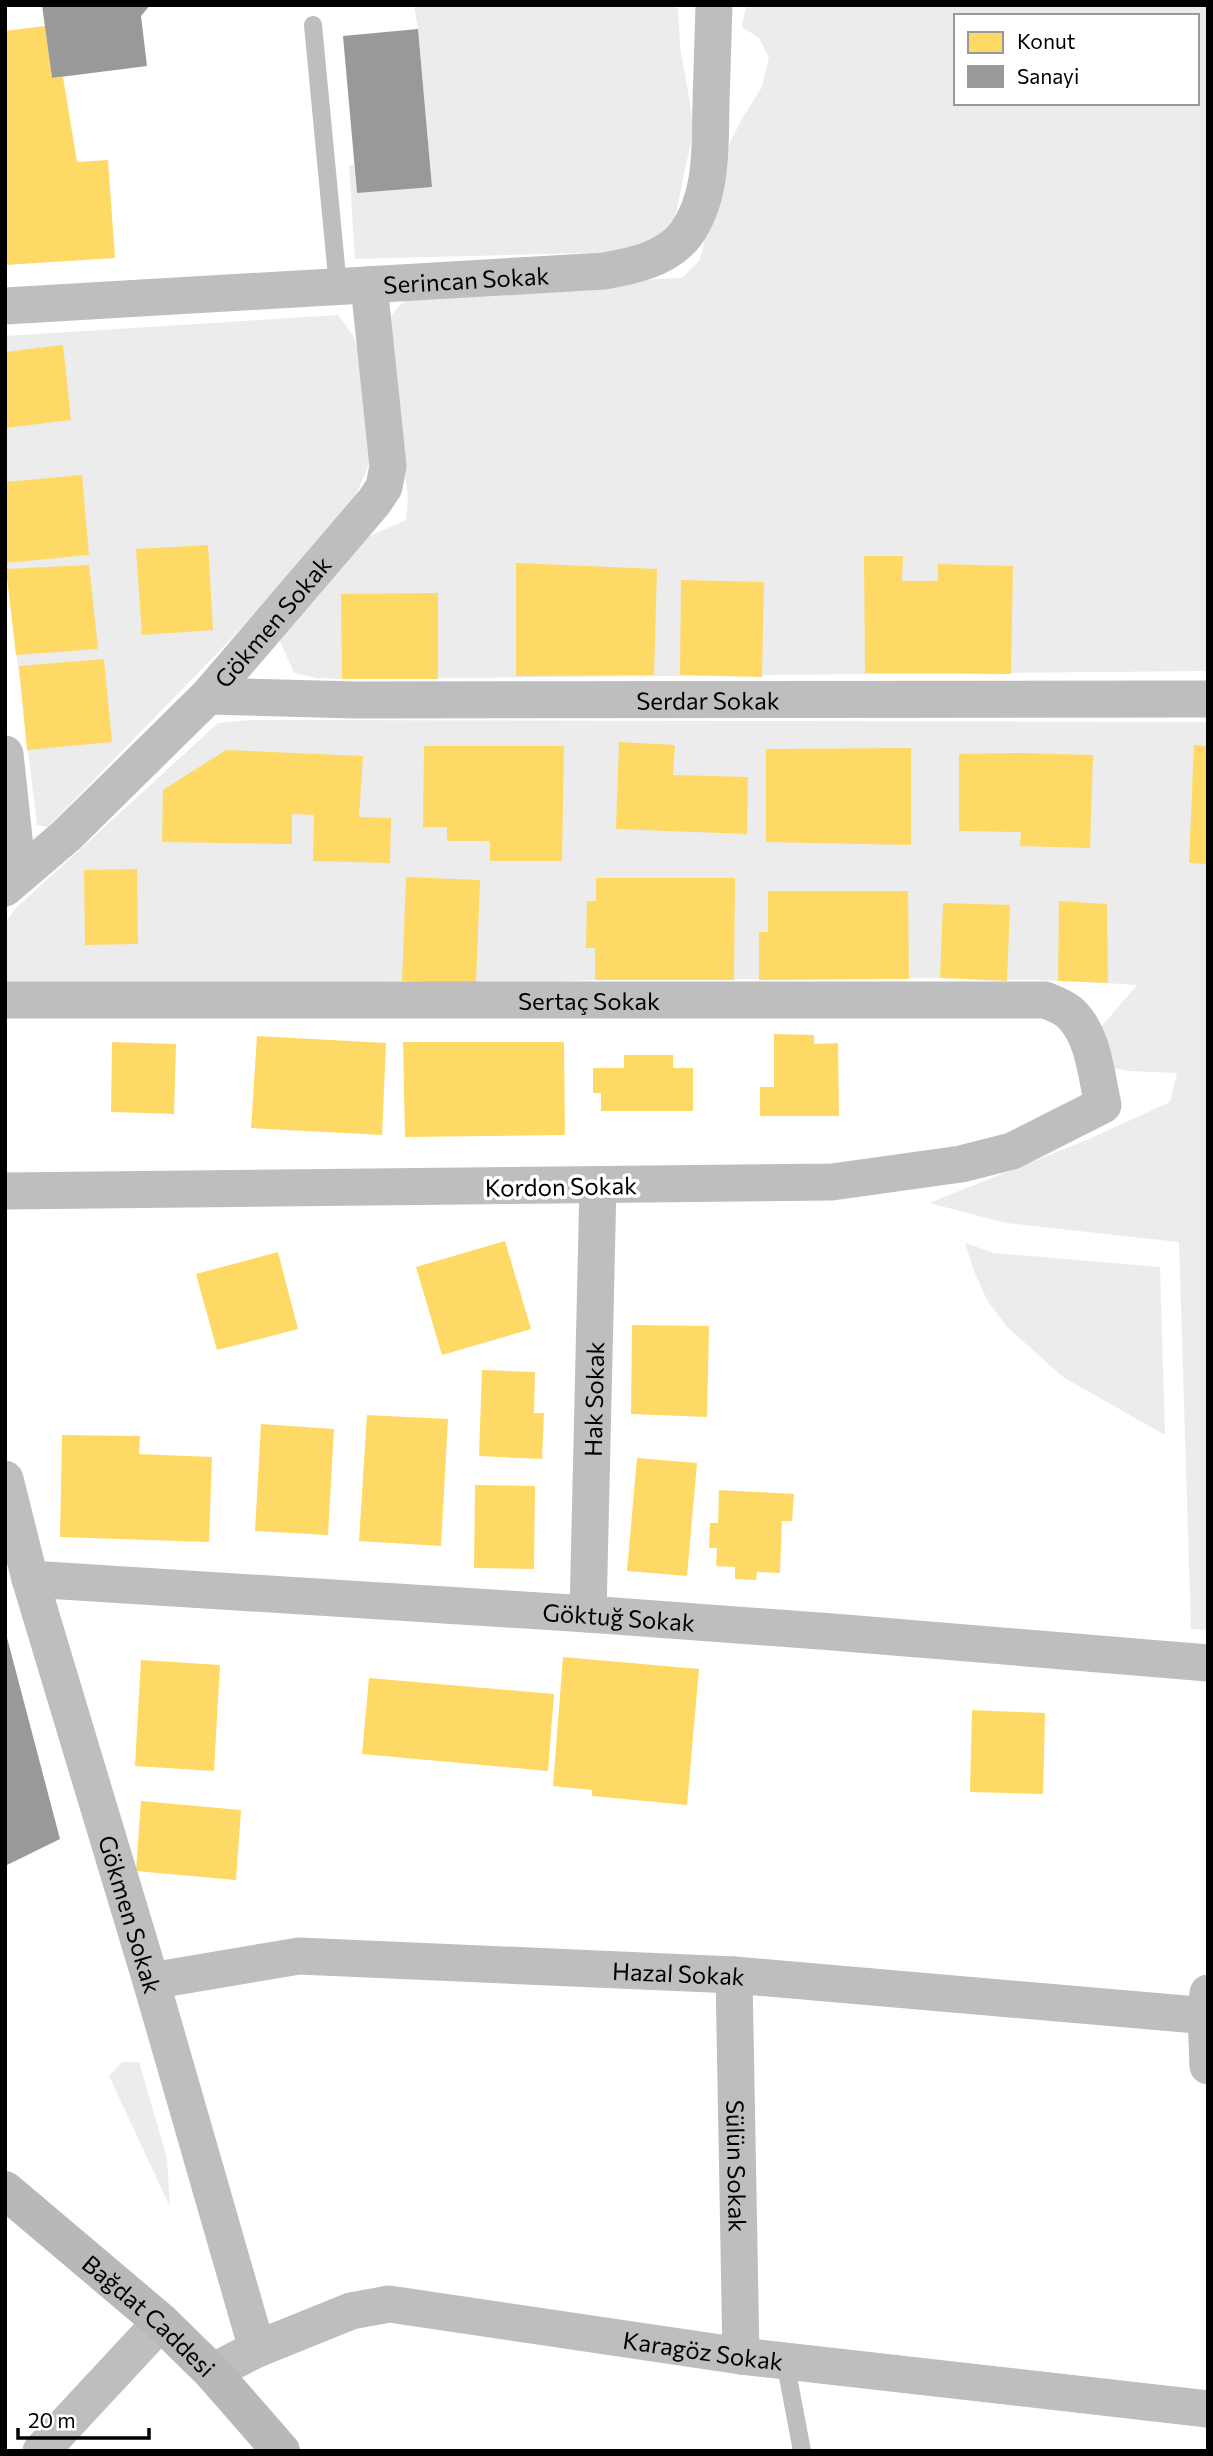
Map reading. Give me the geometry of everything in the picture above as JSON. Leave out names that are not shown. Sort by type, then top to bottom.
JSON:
[{"type":"main road","name":"Bağdat Caddesi","points":[[5,2190],[161,2322],[212,2372],[281,2451]]},
{"type":"street","name":"Serincan Sokak","points":[[5,306],[604,271],[638,265],[663,253],[685,235],[704,197],[709,163],[714,5]]},
{"type":"street","name":"Gökmen Sokak","points":[[11,882],[65,836],[208,696],[374,502],[384,486],[388,466],[354,286]]},
{"type":"street","name":"Serdar Sokak","points":[[208,696],[355,700],[1208,699]]},
{"type":"street","points":[[5,754],[11,882]]},
{"type":"street","name":"Sertaç Sokak","points":[[5,1000],[1045,1000],[1067,1010],[1080,1023],[1089,1042],[1103,1105]]},
{"type":"street","name":"Kordon Sokak","points":[[5,1191],[832,1182],[961,1164],[1012,1151],[1103,1105]]},
{"type":"street","name":"Hak Sokak","points":[[588,1614],[598,1185]]},
{"type":"street","name":"Gökmen Sokak","points":[[5,1479],[30,1579],[151,1981],[257,2348]]},
{"type":"street","name":"Göktuğ Sokak","points":[[30,1579],[588,1614],[1208,1663]]},
{"type":"street","name":"Hazal Sokak","points":[[151,1981],[299,1956],[734,1975],[1207,2008]]},
{"type":"street","name":"Sülün Sokak","points":[[734,1975],[741,2356]]},
{"type":"street","points":[[1207,2008],[1208,2066]]},
{"type":"street","name":"Karagöz Sokak","points":[[212,2372],[257,2348],[351,2311],[389,2304],[741,2356],[1208,2409]]},
{"type":"street","points":[[41,2451],[161,2322]]},
{"type":"lane","points":[[313,24],[354,286]]},
{"type":"lane","points":[[785,2361],[802,2451]]},
{"type":"shaded area","points":[[414,5],[671,5],[678,9],[680,46],[694,127],[675,218],[663,236],[621,252],[355,259],[349,165],[354,165],[357,193],[432,186]]},
{"type":"shaded area","points":[[746,5],[1208,5],[1208,671],[342,679],[317,678],[294,673],[280,641],[284,622],[363,539],[406,520],[408,497],[385,335],[395,312],[403,302],[425,290],[682,278],[700,260],[723,156],[762,87],[769,58],[759,38],[742,27]]},
{"type":"shaded area","points":[[338,315],[353,335],[362,363],[371,460],[352,504],[231,639],[48,827],[37,825],[5,560],[5,336]]},
{"type":"shaded area","points":[[250,720],[1208,722],[1208,1630],[1191,1629],[1179,1242],[1006,1223],[929,1203],[1089,1139],[1170,1102],[1177,1073],[1129,1071],[1109,1067],[1102,1026],[1137,985],[940,978],[595,980],[476,984],[402,981],[5,985],[5,923],[16,908],[218,723]]},
{"type":"shaded area","points":[[965,1243],[994,1253],[1160,1267],[1165,1435],[1063,1377],[1007,1327],[987,1300]]},
{"type":"shaded area","points":[[122,2062],[139,2062],[167,2158],[170,2207],[109,2076]]},
{"type":"building: Konut","points":[[45,26],[52,78],[63,77],[77,162],[108,160],[115,258],[5,265],[5,31]]},
{"type":"building: Konut","points":[[63,345],[71,420],[5,428],[5,352]]},
{"type":"building: Konut","points":[[82,475],[89,555],[5,563],[5,482]]},
{"type":"building: Konut","points":[[208,545],[213,630],[142,635],[136,549]]},
{"type":"building: Konut","points":[[864,556],[903,556],[902,581],[938,581],[938,564],[1013,566],[1011,674],[865,673]]},
{"type":"building: Konut","points":[[516,563],[657,569],[654,675],[516,676]]},
{"type":"building: Konut","points":[[89,565],[98,649],[16,655],[6,569]]},
{"type":"building: Konut","points":[[681,580],[764,582],[762,677],[680,675]]},
{"type":"building: Konut","points":[[438,593],[438,679],[342,679],[341,594]]},
{"type":"building: Konut","points":[[104,659],[112,742],[27,750],[19,666]]},
{"type":"building: Konut","points":[[619,742],[675,745],[673,775],[748,777],[747,834],[616,829]]},
{"type":"building: Konut","points":[[1194,745],[1208,746],[1208,864],[1189,863]]},
{"type":"building: Konut","points":[[424,746],[564,746],[562,861],[490,861],[490,841],[447,841],[447,827],[423,827]]},
{"type":"building: Konut","points":[[911,748],[911,845],[766,842],[766,749]]},
{"type":"building: Konut","points":[[226,750],[363,756],[359,817],[391,818],[390,863],[313,861],[314,815],[292,814],[292,844],[162,842],[163,790]]},
{"type":"building: Konut","points":[[959,754],[1093,755],[1090,848],[1020,846],[1021,832],[959,831]]},
{"type":"building: Konut","points":[[137,869],[138,944],[85,945],[84,870]]},
{"type":"building: Konut","points":[[406,877],[480,880],[476,984],[402,981]]},
{"type":"building: Konut","points":[[596,878],[735,878],[734,980],[595,980],[595,948],[586,948],[587,901],[596,901]]},
{"type":"building: Konut","points":[[768,891],[908,891],[909,979],[759,980],[759,932],[768,932]]},
{"type":"building: Konut","points":[[1059,901],[1107,904],[1108,983],[1058,981]]},
{"type":"building: Konut","points":[[943,903],[1010,905],[1007,981],[940,978]]},
{"type":"building: Konut","points":[[774,1034],[814,1035],[814,1044],[838,1043],[839,1116],[760,1116],[760,1087],[774,1087]]},
{"type":"building: Konut","points":[[257,1036],[386,1043],[382,1135],[251,1128]]},
{"type":"building: Konut","points":[[112,1042],[176,1044],[174,1114],[111,1112]]},
{"type":"building: Konut","points":[[403,1042],[564,1042],[565,1135],[405,1137]]},
{"type":"building: Konut","points":[[624,1055],[673,1055],[673,1068],[693,1068],[693,1111],[601,1111],[601,1093],[593,1093],[593,1068],[624,1068]]},
{"type":"building: Konut","points":[[505,1241],[531,1329],[442,1355],[416,1267]]},
{"type":"building: Konut","points":[[278,1252],[298,1329],[217,1350],[196,1274]]},
{"type":"building: Konut","points":[[632,1325],[709,1326],[707,1417],[631,1414]]},
{"type":"building: Konut","points":[[482,1370],[535,1372],[534,1413],[544,1413],[542,1459],[479,1456]]},
{"type":"building: Konut","points":[[367,1415],[448,1419],[441,1546],[359,1541]]},
{"type":"building: Konut","points":[[261,1424],[334,1429],[328,1535],[255,1531]]},
{"type":"building: Konut","points":[[62,1435],[140,1436],[139,1454],[212,1457],[209,1542],[60,1537]]},
{"type":"building: Konut","points":[[637,1458],[697,1463],[687,1576],[627,1571]]},
{"type":"building: Konut","points":[[475,1485],[535,1486],[534,1569],[474,1568]]},
{"type":"building: Konut","points":[[719,1490],[794,1494],[792,1521],[782,1521],[780,1573],[757,1572],[756,1580],[735,1579],[735,1567],[716,1566],[717,1548],[709,1548],[710,1523],[718,1523]]},
{"type":"building: Konut","points":[[563,1657],[699,1669],[687,1805],[592,1796],[592,1790],[553,1786]]},
{"type":"building: Konut","points":[[141,1660],[220,1665],[214,1771],[135,1766]]},
{"type":"building: Konut","points":[[369,1678],[554,1694],[548,1771],[362,1754]]},
{"type":"building: Konut","points":[[972,1710],[1045,1713],[1043,1794],[970,1792]]},
{"type":"building: Konut","points":[[141,1801],[241,1810],[236,1880],[136,1871]]},
{"type":"building: Sanayi","points":[[42,5],[150,5],[141,16],[147,66],[52,78]]},
{"type":"building: Sanayi","points":[[418,29],[432,187],[357,193],[343,36]]},
{"type":"building: Sanayi","points":[[5,1630],[60,1839],[5,1866]]}]
